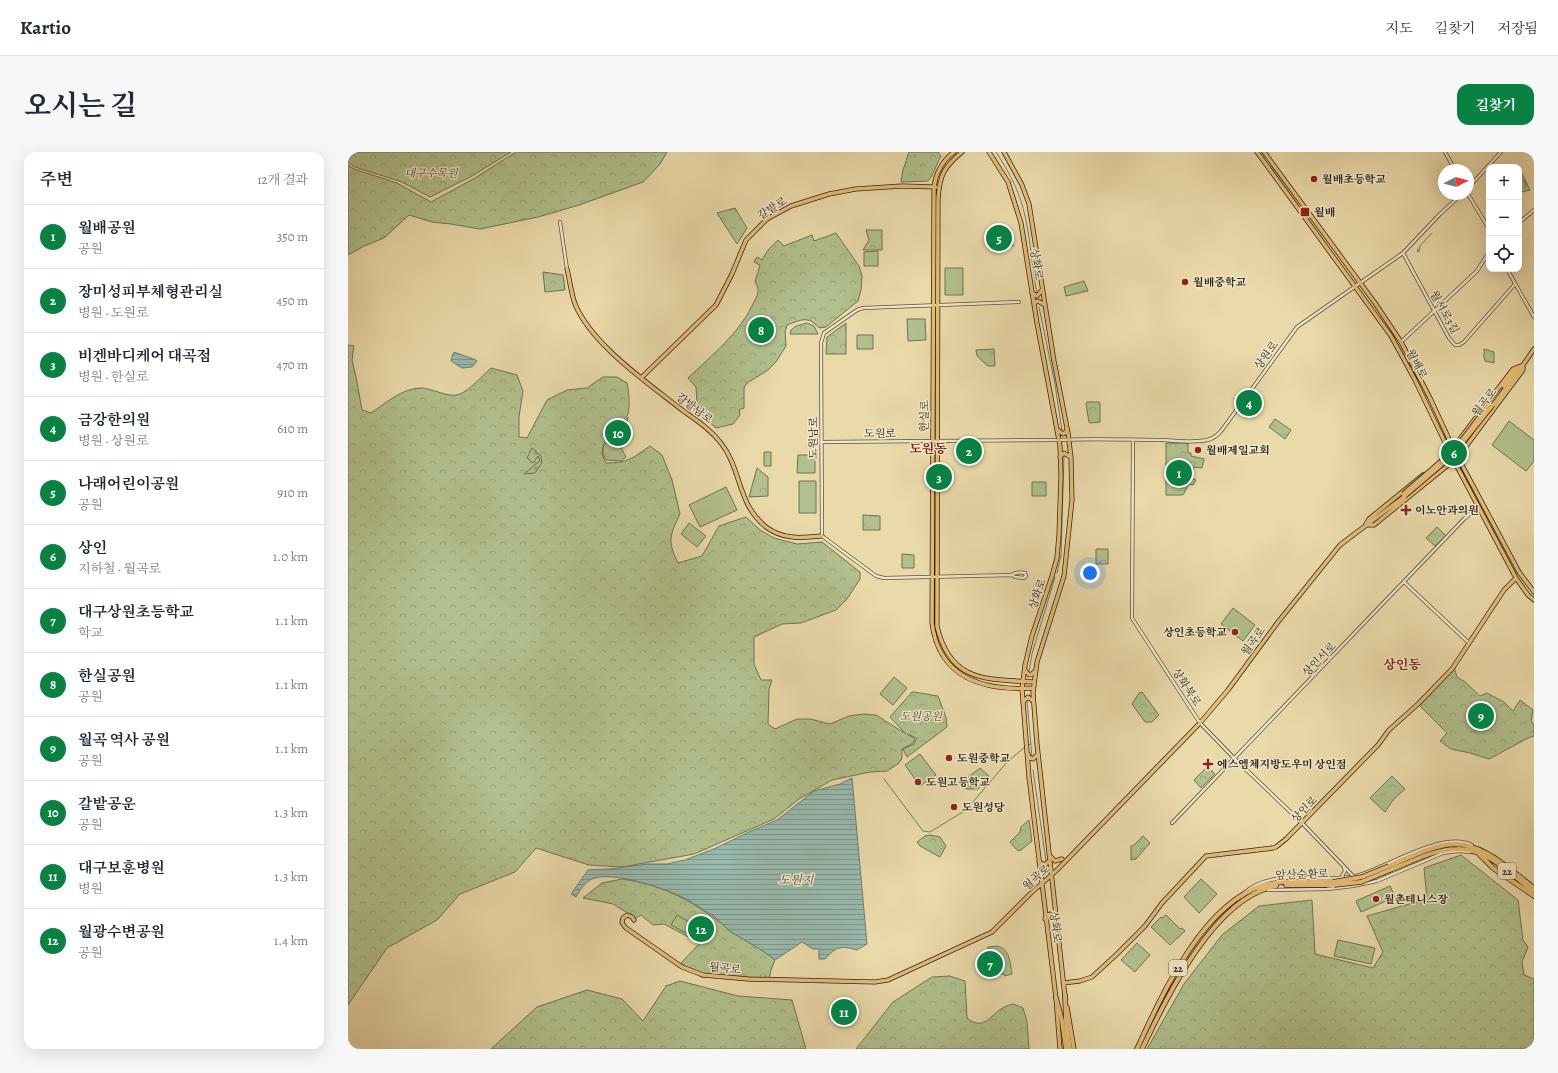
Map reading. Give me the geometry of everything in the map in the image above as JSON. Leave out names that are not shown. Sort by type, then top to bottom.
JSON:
[{"type":"highway","name":"앞산순환로","points":[[1137,1049],[1155,1010],[1198,938],[1217,915],[1252,894],[1274,886],[1335,885],[1361,882],[1389,868],[1440,852],[1457,849],[1478,851],[1491,859],[1534,892]]},
{"type":"highway","points":[[1478,851],[1490,853],[1534,886]]},
{"type":"highway","points":[[1478,851],[1494,868],[1534,896]]},
{"type":"highway","name":"앞산순환로","points":[[1142,1049],[1164,1005],[1188,964],[1207,936],[1238,902]]},
{"type":"highway","points":[[1065,995],[1064,1020],[1066,1049]]},
{"type":"highway","points":[[1056,998],[1064,1020],[1070,1049]]},
{"type":"main road","name":"한실로","points":[[954,152],[946,158],[940,168],[934,187],[932,305],[934,634],[936,643],[945,658],[971,681],[989,686],[1022,689],[1033,688]]},
{"type":"main road","name":"한실로","points":[[934,441],[939,187],[946,167],[962,152]]},
{"type":"main road","name":"상화로","points":[[989,152],[1008,182],[1021,223],[1034,306],[1059,440],[1059,535],[1057,558],[1032,636],[1024,667],[1022,703],[1038,861],[1056,998],[1060,1049]]},
{"type":"main road","name":"상화로","points":[[1004,152],[1022,185],[1029,204],[1071,458],[1072,500],[1064,576],[1035,670],[1033,702],[1063,983],[1074,1049]]},
{"type":"main road","name":"월배로","points":[[1257,152],[1355,285],[1398,347],[1449,452],[1516,578],[1528,595],[1534,600]]},
{"type":"main road","name":"월배로","points":[[1264,152],[1402,342],[1453,448],[1519,572],[1534,592]]},
{"type":"main road","name":"갈밭로","points":[[640,378],[716,305],[732,274],[746,240],[767,219],[791,206],[829,194],[856,189],[902,186],[939,187]]},
{"type":"main road","name":"갈밭남로","points":[[567,269],[571,292],[585,323],[598,339],[640,378],[714,434],[724,448],[738,479],[745,501],[758,520],[777,533],[788,537],[797,538],[822,536]]},
{"type":"main road","points":[[1032,292],[1037,296],[1043,290]]},
{"type":"main road","points":[[1034,306],[1035,302],[1038,301],[1045,305]]},
{"type":"main road","name":"월곡로","points":[[634,920],[627,915],[623,918],[622,923],[626,928],[682,967],[703,975],[774,980],[875,982],[888,980],[992,932],[1030,894],[1051,876],[1200,723],[1228,690],[1278,622],[1340,545],[1404,495],[1455,449],[1515,371],[1523,365],[1534,349]]},
{"type":"main road","points":[[1523,365],[1523,370],[1458,457],[1374,525],[1366,525],[1369,519],[1444,458],[1453,448],[1513,369],[1523,365]]},
{"type":"main road","points":[[1057,429],[1063,434],[1066,432],[1067,427]]},
{"type":"main road","points":[[1060,457],[1063,453],[1066,453],[1071,458]]},
{"type":"main road","name":"한실로","points":[[934,577],[937,626],[941,642],[950,658],[964,669],[978,677],[1000,681],[1034,682]]},
{"type":"main road","name":"상인로","points":[[1063,983],[1080,981],[1092,977],[1145,926],[1162,903],[1206,856],[1276,847],[1302,823],[1378,745],[1389,730],[1452,669],[1468,642],[1504,590],[1516,578]]},
{"type":"main road","points":[[1024,667],[1028,674],[1032,674],[1035,670]]},
{"type":"main road","points":[[1022,703],[1026,697],[1031,699],[1033,702]]},
{"type":"main road","points":[[1027,753],[1029,757],[1033,759],[1038,754]]},
{"type":"main road","points":[[1038,861],[1040,864],[1045,864],[1050,858],[1059,861],[1062,859]]},
{"type":"main road","points":[[1045,919],[1046,916],[1050,914],[1056,918]]},
{"type":"street","points":[[1445,152],[1452,164]]},
{"type":"street","points":[[1474,181],[1501,152]]},
{"type":"street","name":"상원로","points":[[1059,440],[1207,440],[1217,436],[1297,327],[1355,285],[1403,253],[1455,200]]},
{"type":"street","points":[[1472,200],[1486,224]]},
{"type":"street","points":[[1522,220],[1534,210]]},
{"type":"street","points":[[560,222],[567,269]]},
{"type":"street","name":"월서로3길","points":[[1403,253],[1453,343],[1459,345],[1464,342],[1515,284]]},
{"type":"street","points":[[1402,342],[1477,271],[1486,257]]},
{"type":"street","points":[[1509,272],[1534,317]]},
{"type":"street","name":"도원남로","points":[[822,536],[821,442],[822,343],[824,334],[857,310],[863,308],[1019,302]]},
{"type":"street","name":"도원로","points":[[821,442],[1059,440]]},
{"type":"street","name":"상화북로","points":[[1133,440],[1132,618],[1200,723],[1302,823],[1360,884]]},
{"type":"street","name":"상인서로","points":[[1172,823],[1464,519],[1478,507]]},
{"type":"street","points":[[822,536],[876,576],[934,577],[1012,575],[1023,572],[1026,576],[1024,578],[1015,577],[1012,575]]},
{"type":"street","points":[[1404,582],[1468,642]]},
{"type":"street","points":[[1238,902],[1251,887],[1274,879],[1354,877],[1372,871],[1435,844],[1446,842],[1468,843],[1478,851]]},
{"type":"street","points":[[1335,885],[1360,884],[1377,881],[1443,853],[1478,851]]},
{"type":"street","points":[[1335,885],[1340,883],[1339,878],[1344,871],[1344,866]]},
{"type":"green space","name":"대구수목원","points":[[348,152],[511,152],[472,176],[430,197],[402,182],[355,167],[348,162]]},
{"type":"green space","points":[[516,152],[667,152],[660,164],[643,182],[579,205],[538,217],[480,229],[432,222],[409,215],[384,238],[364,246],[348,255],[348,165],[354,169],[397,183],[431,202],[475,178]]},
{"type":"green space","points":[[909,152],[938,152],[941,156],[932,176],[928,181],[901,182]]},
{"type":"green space","points":[[1522,174],[1530,190],[1522,192]]},
{"type":"green space","points":[[735,208],[747,228],[737,244],[717,213]]},
{"type":"green space","points":[[1011,229],[1013,246],[987,246],[987,230]]},
{"type":"green space","points":[[866,230],[882,230],[882,250],[863,250],[869,240]]},
{"type":"green space","points":[[836,233],[859,266],[862,276],[861,290],[858,301],[826,327],[819,328],[808,320],[787,325],[785,332],[786,346],[776,362],[768,370],[747,383],[744,388],[744,408],[739,410],[740,415],[733,424],[716,428],[693,408],[697,402],[696,387],[688,378],[733,335],[747,315],[758,293],[758,288],[755,282],[760,265],[754,262],[757,257],[762,260],[768,250],[778,240],[784,246],[812,235],[814,241]]},
{"type":"green space","points":[[878,251],[878,266],[864,266],[864,252]]},
{"type":"green space","points":[[945,268],[963,268],[963,295],[945,295]]},
{"type":"green space","points":[[543,272],[563,275],[565,290],[545,292]]},
{"type":"green space","points":[[1084,281],[1088,291],[1066,296],[1064,287]]},
{"type":"green space","points":[[907,319],[925,319],[926,340],[908,341]]},
{"type":"green space","points":[[807,323],[814,326],[818,334],[790,334],[791,330],[796,326]]},
{"type":"green space","points":[[846,323],[846,354],[826,354],[827,337]]},
{"type":"green space","points":[[857,335],[873,335],[873,349],[857,349]]},
{"type":"green space","name":"도원공원","points":[[348,345],[354,346],[352,360],[362,410],[371,413],[394,397],[413,389],[425,388],[451,395],[460,394],[472,386],[491,368],[517,375],[523,391],[519,417],[519,437],[527,438],[547,400],[567,390],[587,388],[603,377],[617,377],[627,383],[629,398],[628,414],[613,430],[603,445],[603,457],[606,463],[625,461],[634,457],[650,446],[662,455],[672,480],[680,514],[671,538],[672,549],[678,563],[702,556],[719,526],[746,517],[760,530],[774,538],[797,544],[822,542],[860,572],[860,579],[847,599],[836,610],[801,623],[782,624],[754,637],[754,664],[761,680],[772,680],[769,689],[768,724],[775,729],[797,719],[810,719],[830,724],[849,716],[864,714],[876,715],[906,734],[890,717],[912,692],[914,692],[938,696],[946,717],[947,727],[907,757],[903,749],[914,744],[917,738],[907,734],[915,739],[913,743],[902,749],[902,758],[899,763],[887,771],[870,772],[832,780],[799,799],[774,819],[694,854],[622,867],[589,865],[536,848],[515,872],[460,894],[437,920],[387,948],[348,1005]]},
{"type":"green space","points":[[994,349],[995,366],[988,366],[977,356],[976,350]]},
{"type":"green space","points":[[1484,349],[1494,352],[1494,363],[1485,361]]},
{"type":"green space","points":[[1087,402],[1100,403],[1100,422],[1089,422]]},
{"type":"green space","points":[[628,417],[626,427],[617,440],[626,457],[621,461],[606,460],[603,454],[603,447]]},
{"type":"green space","points":[[1275,419],[1291,430],[1285,439],[1269,427]]},
{"type":"green space","points":[[1509,421],[1534,440],[1534,461],[1526,471],[1492,445]]},
{"type":"green space","points":[[1166,443],[1188,443],[1188,453],[1191,453],[1191,456],[1204,459],[1202,468],[1194,467],[1191,478],[1196,480],[1193,485],[1189,484],[1183,495],[1166,495]]},
{"type":"green space","points":[[532,448],[541,456],[542,463],[535,473],[524,474],[540,461],[538,456],[533,463],[527,458]]},
{"type":"green space","points":[[764,452],[771,452],[771,466],[764,466]]},
{"type":"green space","points":[[798,455],[815,455],[815,473],[797,473]]},
{"type":"green space","points":[[757,468],[768,477],[768,496],[749,497]]},
{"type":"green space","points":[[799,481],[816,481],[816,513],[799,513]]},
{"type":"green space","points":[[1032,482],[1046,482],[1046,496],[1032,496]]},
{"type":"green space","points":[[726,487],[737,510],[700,527],[689,505]]},
{"type":"green space","points":[[863,515],[880,516],[880,530],[863,530]]},
{"type":"green space","points":[[689,523],[706,536],[697,547],[681,534]]},
{"type":"green space","points":[[1437,527],[1446,536],[1435,546],[1426,538]]},
{"type":"green space","points":[[1096,549],[1108,549],[1108,564],[1096,564]]},
{"type":"green space","points":[[902,554],[914,555],[914,568],[902,568]]},
{"type":"green space","points":[[1233,608],[1255,625],[1243,641],[1221,624]]},
{"type":"green space","points":[[1454,667],[1457,677],[1465,682],[1480,696],[1487,693],[1504,702],[1513,711],[1520,700],[1533,710],[1531,721],[1534,724],[1534,736],[1489,759],[1451,749],[1440,741],[1447,733],[1418,704]]},
{"type":"green space","points":[[894,677],[907,688],[893,705],[880,694]]},
{"type":"green space","points":[[1142,692],[1159,715],[1152,722],[1145,722],[1132,704],[1139,693]]},
{"type":"green space","points":[[920,754],[936,775],[920,786],[905,765]]},
{"type":"green space","points":[[1207,767],[1215,774],[1201,788],[1194,780]]},
{"type":"green space","points":[[980,768],[989,776],[978,789],[966,789],[963,781]]},
{"type":"green space","points":[[1392,776],[1405,789],[1393,800],[1385,812],[1370,798]]},
{"type":"green space","points":[[1029,820],[1032,841],[1018,851],[1010,842],[1020,832],[1021,827]]},
{"type":"green space","points":[[930,835],[940,837],[946,846],[940,857],[920,846],[917,842],[925,836]]},
{"type":"green space","points":[[1143,836],[1150,843],[1136,859],[1131,860],[1131,846]]},
{"type":"green space","points":[[1461,855],[1518,900],[1523,940],[1528,947],[1522,962],[1524,975],[1534,979],[1534,1049],[1147,1049],[1184,984],[1222,935],[1259,906],[1312,900],[1315,954],[1373,968],[1383,952],[1367,916],[1427,899],[1424,868]]},
{"type":"green space","points":[[622,879],[649,885],[672,893],[694,905],[717,920],[731,932],[765,952],[775,960],[769,980],[738,977],[701,977],[681,963],[700,943],[664,924],[653,925],[641,915],[636,918],[613,904],[583,898],[602,883]]},
{"type":"green space","points":[[1201,879],[1217,894],[1199,913],[1184,897]]},
{"type":"green space","name":"월촌테니스장","points":[[1390,886],[1395,897],[1361,912],[1356,901]]},
{"type":"green space","points":[[677,915],[693,924],[688,934],[671,925]]},
{"type":"green space","points":[[1166,915],[1180,929],[1182,928],[1185,931],[1170,945],[1151,927],[1161,917],[1162,918]]},
{"type":"green space","points":[[1338,940],[1375,948],[1371,964],[1334,956]]},
{"type":"green space","points":[[1137,943],[1150,955],[1135,972],[1121,960]]},
{"type":"green space","points":[[997,946],[1005,950],[1007,953],[1012,974],[1005,976],[1004,974],[998,974],[992,971],[987,949],[988,947]]},
{"type":"green space","points":[[950,976],[965,981],[967,1018],[973,1022],[982,1023],[1001,1009],[1013,1004],[1023,1008],[1027,1022],[1029,1049],[856,1049],[893,1002],[932,977]]},
{"type":"green space","points":[[680,981],[738,996],[792,1000],[806,1049],[491,1049],[537,1007],[587,990],[622,999],[643,1021],[666,986]]},
{"type":"water","points":[[454,352],[477,361],[472,367],[462,368],[451,361]]},
{"type":"water","name":"도원지","points":[[852,778],[867,944],[857,950],[842,947],[832,952],[825,959],[819,959],[819,949],[813,949],[802,942],[775,960],[730,931],[715,917],[686,899],[666,890],[625,879],[601,877],[592,879],[587,883],[576,897],[571,894],[588,870],[610,869],[647,864],[667,864],[685,860],[716,848],[777,820],[814,791],[840,784]]},
{"type":"waterway","points":[[996,152],[1012,179],[1021,201],[1028,229],[1037,293]]},
{"type":"waterway","points":[[1522,180],[1524,180],[1526,185],[1524,188]]},
{"type":"waterway","points":[[1418,249],[1417,251],[1419,252],[1420,246],[1432,233]]},
{"type":"waterway","points":[[1039,307],[1055,384],[1062,431]]},
{"type":"waterway","points":[[1057,573],[1061,556],[1064,456]]},
{"type":"waterway","points":[[1029,672],[1032,654],[1055,577]]},
{"type":"waterway","points":[[1027,701],[1032,757]]},
{"type":"waterway","points":[[884,779],[923,831],[930,832],[966,810],[1008,761],[1025,747]]},
{"type":"waterway","points":[[1033,770],[1046,861]]},
{"type":"place","name":"월배초등학교","points":[[1314,179]]},
{"type":"place","name":"월배","points":[[1305,212]]},
{"type":"place","name":"나래어린이공원","points":[[999,238]]},
{"type":"place","name":"월배중학교","points":[[1185,282]]},
{"type":"place","name":"한실공원","points":[[761,330]]},
{"type":"place","name":"금강한의원","points":[[1249,403]]},
{"type":"place","name":"갈밭공운","points":[[618,433]]},
{"type":"place","name":"월배제일교회","points":[[1198,450]]},
{"type":"place","name":"장미성피부체형관리실","points":[[969,451]]},
{"type":"place","name":"상인","points":[[1454,453]]},
{"type":"place","name":"월배공원","points":[[1179,473]]},
{"type":"place","name":"비겐바디케어 대곡점","points":[[939,477]]},
{"type":"place","name":"이노안과의원","points":[[1406,510]]},
{"type":"place","name":"상인초등학교","points":[[1235,632]]},
{"type":"place","name":"월곡 역사 공원","points":[[1481,716]]},
{"type":"place","name":"도원중학교","points":[[949,758]]},
{"type":"place","name":"에스엠체지방도우미 상인점","points":[[1208,764]]},
{"type":"place","name":"도원고등학교","points":[[918,782]]},
{"type":"place","name":"도원성당","points":[[954,807]]},
{"type":"place","name":"월촌테니스장","points":[[1376,899]]},
{"type":"place","name":"월광수변공원","points":[[701,929]]},
{"type":"place","name":"대구상원초등학교","points":[[990,964]]},
{"type":"place","name":"대구보훈병원","points":[[844,1012]]},
{"type":"district","name":"도원동","points":[[928,448]]},
{"type":"district","name":"상인동","points":[[1402,664]]}]
